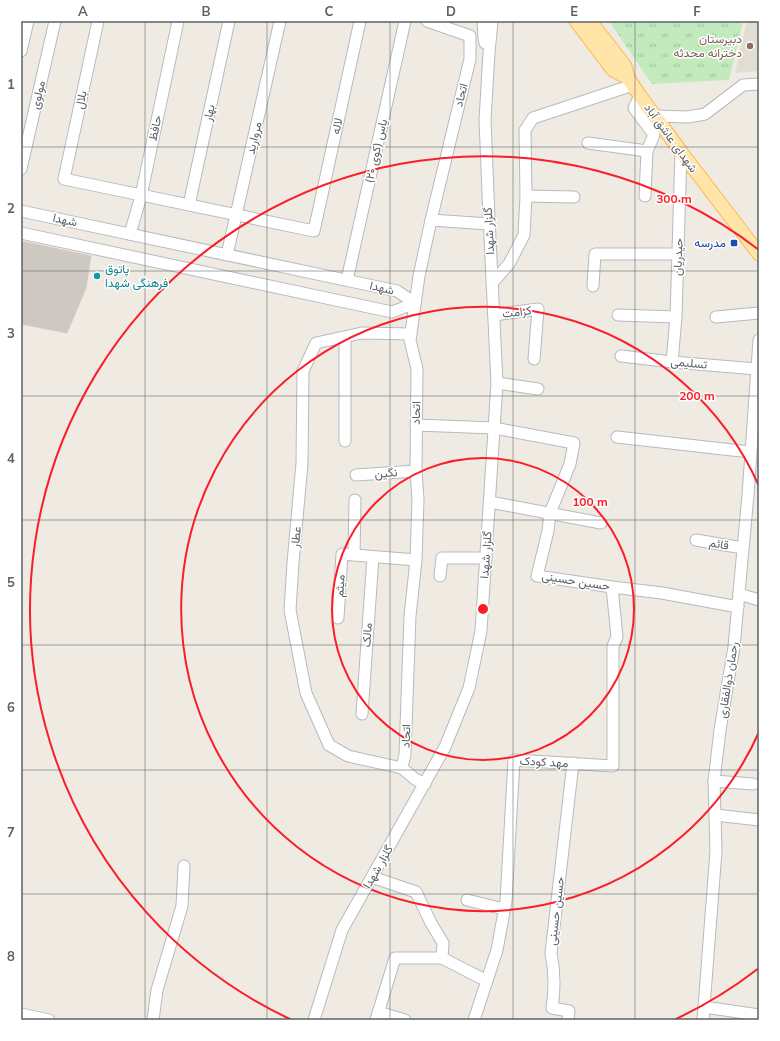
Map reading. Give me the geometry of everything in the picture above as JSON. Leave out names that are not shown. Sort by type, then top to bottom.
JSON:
[{"type":"main road","name":"شهدای عاشق آباد","points":[[576,21],[613,70],[633,86]]},
{"type":"main road","name":"شهدای عاشق آباد","points":[[590,21],[625,66],[633,86],[759,254]]},
{"type":"street","points":[[21,51],[28,21]]},
{"type":"street","name":"مولوی","points":[[21,169],[55,21]]},
{"type":"street","name":"بلال","points":[[98,21],[64,179],[141,196]]},
{"type":"street","name":"حافظ","points":[[130,234],[141,196],[178,21]]},
{"type":"street","name":"بهار","points":[[189,205],[229,21]]},
{"type":"street","name":"مروارید","points":[[227,254],[280,21]]},
{"type":"street","name":"لاله","points":[[236,215],[314,232],[360,21]]},
{"type":"street","name":"یاس (کوی ۲۰)","points":[[347,280],[405,21]]},
{"type":"street","name":"اتحاد","points":[[402,768],[405,754],[410,616],[416,560],[418,500],[416,471],[417,369],[410,340],[415,303],[431,220],[470,59],[470,36],[427,21]]},
{"type":"street","points":[[483,21],[484,38],[489,53]]},
{"type":"street","name":"گلزار شهدا","points":[[314,1020],[342,930],[445,747],[469,688],[481,631],[497,383],[485,120],[492,21]]},
{"type":"street","points":[[655,116],[688,117],[705,114],[743,85],[759,84]]},
{"type":"street","points":[[492,283],[509,264],[524,235],[526,196],[525,130],[533,118],[633,86],[634,108],[654,135],[647,151],[645,196]]},
{"type":"street","points":[[588,144],[647,151]]},
{"type":"street","name":"حیدریان","points":[[672,362],[676,317],[681,152]]},
{"type":"street","points":[[141,196],[236,215]]},
{"type":"street","points":[[526,196],[574,196]]},
{"type":"street","name":"شهدا","points":[[21,210],[397,291],[415,303]]},
{"type":"street","points":[[431,220],[489,224]]},
{"type":"street","name":"شهدا","points":[[21,233],[392,312],[415,303]]},
{"type":"street","points":[[593,286],[595,254],[678,254]]},
{"type":"street","name":"کرامت","points":[[494,315],[538,309],[534,359]]},
{"type":"street","points":[[716,317],[759,314]]},
{"type":"street","points":[[618,315],[676,317]]},
{"type":"street","name":"عطار","points":[[402,768],[348,756],[329,745],[306,693],[290,610],[302,463],[303,371],[316,343],[362,334],[411,334]]},
{"type":"street","points":[[345,337],[345,442]]},
{"type":"street","name":"رحمان ذوالفقاری","points":[[703,1020],[716,851],[714,781],[720,730],[734,647],[759,340]]},
{"type":"street","name":"تسلیمی","points":[[621,356],[757,369]]},
{"type":"street","points":[[497,383],[538,388]]},
{"type":"street","points":[[416,424],[494,428]]},
{"type":"street","name":"حسین حسینی","points":[[494,428],[574,443],[570,464],[550,513],[548,531],[536,576],[662,593],[738,607]]},
{"type":"street","points":[[618,437],[750,452]]},
{"type":"street","name":"نگین","points":[[356,474],[416,471]]},
{"type":"street","points":[[355,500],[354,555],[416,560]]},
{"type":"street","points":[[490,502],[601,523]]},
{"type":"street","name":"قائم","points":[[696,540],[743,548]]},
{"type":"street","name":"میثم","points":[[338,618],[342,554],[354,555]]},
{"type":"street","name":"مالک","points":[[362,714],[373,557]]},
{"type":"street","points":[[440,576],[442,558],[486,558]]},
{"type":"street","name":"مهد کودک","points":[[474,1020],[497,950],[504,909],[514,760],[613,766],[613,646],[617,637],[612,587]]},
{"type":"street","points":[[739,594],[759,600]]},
{"type":"street","name":"حسین حسینی","points":[[568,1020],[569,1011],[552,1008],[555,989],[551,953],[574,763]]},
{"type":"street","points":[[402,768],[415,779],[425,784]]},
{"type":"street","points":[[714,781],[753,784]]},
{"type":"street","points":[[715,815],[759,820]]},
{"type":"street","points":[[153,1020],[157,990],[182,906],[184,866]]},
{"type":"street","points":[[372,877],[416,892],[431,923],[443,943],[442,958]]},
{"type":"street","points":[[467,900],[504,909]]},
{"type":"street","points":[[405,1020],[377,1016],[395,958],[442,958],[487,981]]},
{"type":"street","points":[[704,1007],[759,1015]]},
{"type":"street","points":[[21,1014],[49,1020]]},
{"type":"shaded area","name":"دبیرستان دخترانه محدثه","points":[[747,21],[759,21],[759,71],[735,73]]},
{"type":"green space","points":[[609,21],[743,21],[729,80],[652,84]]},
{"type":"building","points":[[21,241],[91,256],[86,288],[67,333],[21,324]]},
{"type":"place","name":"دبیرستان دخترانه محدثه","points":[[750,46]]},
{"type":"place","name":"مدرسه","points":[[734,243]]},
{"type":"place","name":"پاتوق فرهنگی شهدا","points":[[97,276]]}]
